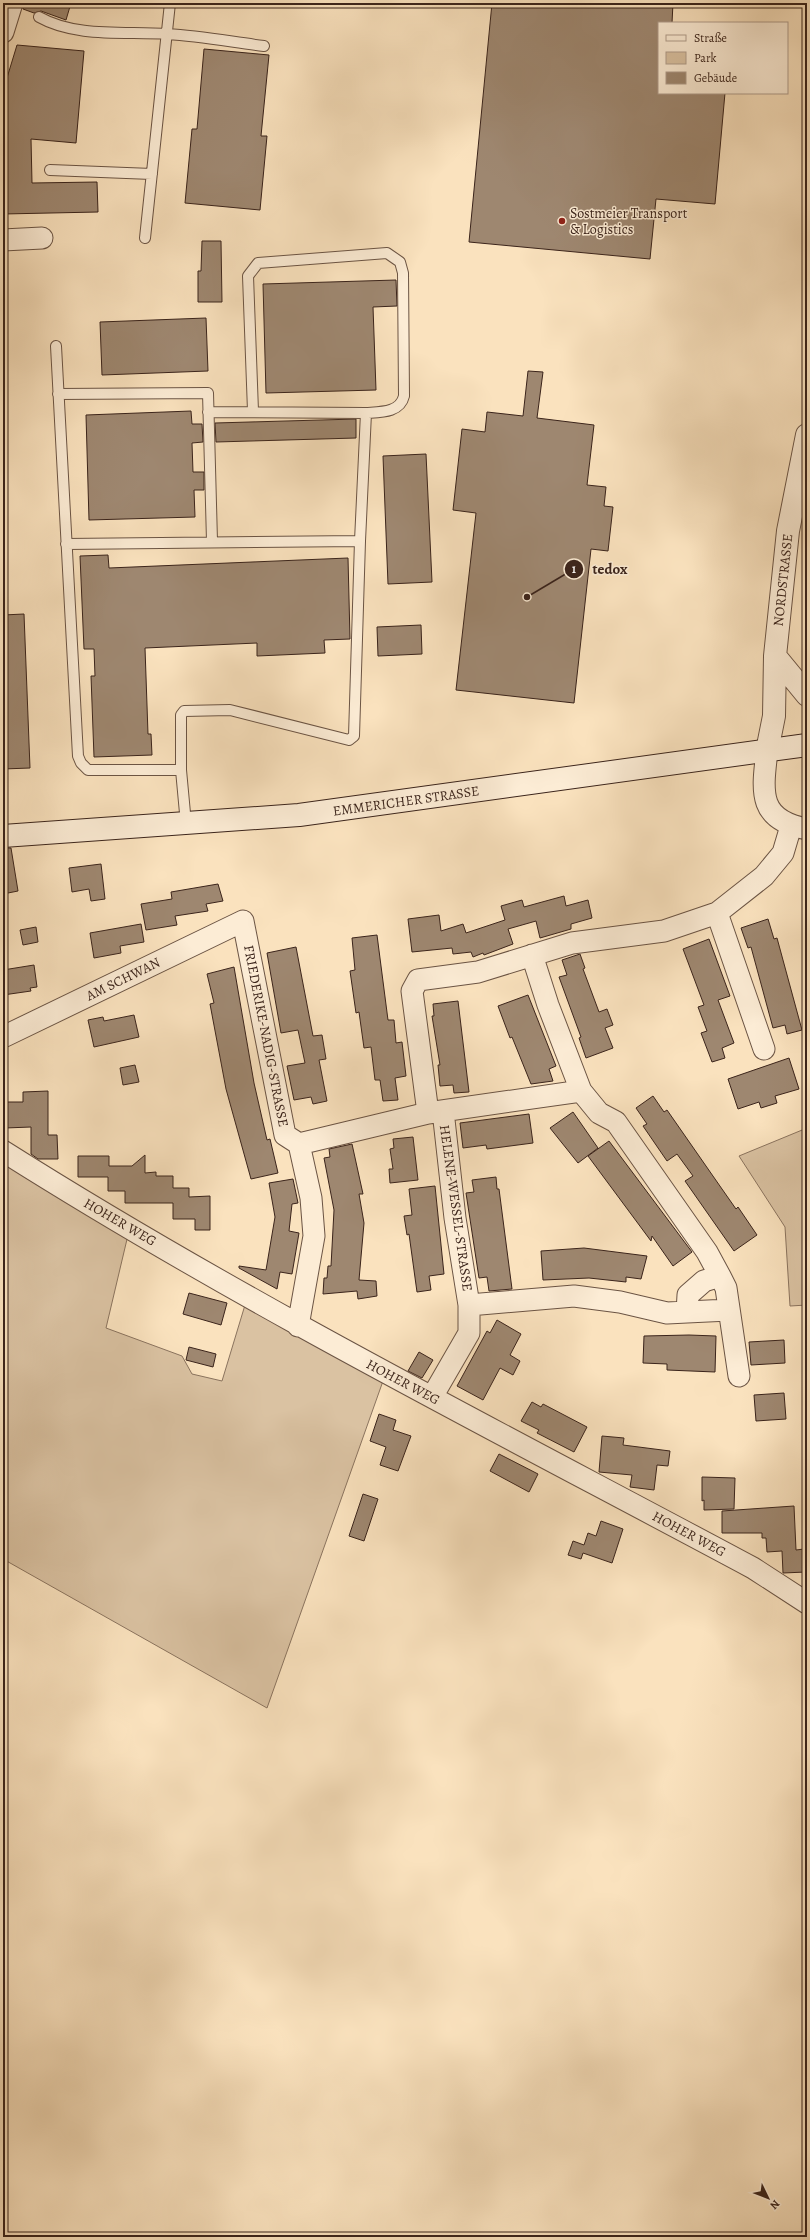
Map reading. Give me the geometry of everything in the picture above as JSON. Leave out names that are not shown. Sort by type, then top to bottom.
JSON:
[{"type":"main road","name":"NORDSTRASSE","points":[[766,751],[774,716],[775,656],[788,531],[807,434]]},
{"type":"main road","points":[[775,656],[807,695]]},
{"type":"main road","name":"EMMERICHER STRASSE","points":[[3,836],[299,815],[807,745]]},
{"type":"street","points":[[3,32],[12,3]]},
{"type":"street","points":[[3,240],[42,238]]},
{"type":"street","points":[[739,1376],[726,1288],[708,1252],[616,1122],[599,1113],[581,1091],[548,1005],[532,955],[572,943],[664,931],[717,913],[743,894],[769,870],[783,853],[799,828],[775,818],[767,804],[763,780],[766,751]]},
{"type":"street","points":[[717,913],[764,1049]]},
{"type":"street","name":"AM SCHWAN","points":[[3,1037],[243,921]]},
{"type":"street","name":"FRIEDERIKE-NADIG-STRASSE","points":[[243,921],[285,1135],[300,1144],[435,1112],[581,1091]]},
{"type":"street","name":"HELENE-WESSEL-STRASSE","points":[[432,1397],[469,1333],[469,1306],[455,1218],[412,991],[418,980],[478,972],[532,955]]},
{"type":"street","name":"FRIEDERIKE-NADIG-STRASSE","points":[[298,1326],[314,1236],[311,1198],[300,1144]]},
{"type":"street","name":"HOHER WEG","points":[[3,1151],[99,1210],[298,1326],[753,1568],[807,1603]]},
{"type":"street","points":[[677,1312],[688,1295],[704,1281],[720,1276]]},
{"type":"street","name":"HELENE-WESSEL-STRASSE","points":[[469,1306],[574,1296],[677,1312],[730,1310]]},
{"type":"lane","points":[[145,238],[170,3]]},
{"type":"lane","points":[[39,17],[51,24],[108,33],[167,34],[264,46]]},
{"type":"lane","points":[[50,170],[152,174]]},
{"type":"lane","points":[[208,412],[253,411],[366,413],[386,412],[395,408],[400,404],[404,396],[403,273],[400,262],[388,253],[258,263],[250,270],[248,276],[253,411]]},
{"type":"lane","points":[[56,346],[78,756],[81,764],[88,770],[181,770]]},
{"type":"lane","points":[[58,394],[208,393],[212,541]]},
{"type":"lane","points":[[186,824],[181,770],[180,715],[184,711],[230,710],[349,740],[354,736],[360,541],[366,413]]},
{"type":"lane","points":[[66,544],[212,541],[360,541]]},
{"type":"green space","points":[[807,1128],[807,1305],[790,1306],[785,1227],[739,1156]]},
{"type":"green space","points":[[3,1161],[128,1235],[106,1328],[182,1356],[192,1374],[222,1381],[245,1305],[383,1381],[267,1708],[3,1559]]},
{"type":"building","points":[[24,3],[71,3],[66,20],[41,11],[34,13],[23,9]]},
{"type":"building","points":[[492,3],[673,3],[672,22],[658,22],[658,94],[725,94],[715,204],[656,199],[650,259],[469,242]]},
{"type":"building","points":[[17,45],[84,51],[76,143],[31,139],[32,183],[97,182],[98,212],[3,214],[3,91]]},
{"type":"building","points":[[204,49],[269,55],[261,136],[267,136],[260,210],[185,203],[192,129],[197,129]]},
{"type":"building","points":[[202,241],[221,241],[222,302],[198,302],[198,271],[201,271]]},
{"type":"building","points":[[396,280],[397,306],[373,307],[376,390],[266,393],[263,284]]},
{"type":"building","points":[[206,318],[208,371],[102,375],[100,322]]},
{"type":"building","points":[[528,371],[543,372],[537,418],[594,425],[587,485],[606,487],[604,506],[613,507],[608,551],[591,549],[574,703],[456,690],[476,513],[453,510],[462,429],[485,432],[487,412],[523,416]]},
{"type":"building","points":[[191,411],[192,424],[202,424],[203,442],[192,443],[193,472],[204,472],[204,490],[194,490],[195,517],[89,520],[86,415]]},
{"type":"building","points":[[356,419],[356,438],[216,442],[215,423]]},
{"type":"building","points":[[426,454],[432,582],[388,584],[383,456]]},
{"type":"building","points":[[108,555],[109,568],[348,558],[350,639],[324,640],[325,653],[257,656],[257,643],[145,648],[148,734],[151,734],[152,755],[94,757],[91,676],[95,676],[94,649],[84,649],[80,556]]},
{"type":"building","points":[[24,614],[30,768],[3,769],[3,615]]},
{"type":"building","points":[[421,625],[422,654],[378,656],[377,627]]},
{"type":"building","points":[[3,848],[11,848],[18,891],[3,894]]},
{"type":"building","points":[[101,864],[105,899],[91,901],[89,889],[72,892],[69,868]]},
{"type":"building","points":[[218,884],[223,901],[206,904],[208,911],[175,916],[177,925],[146,930],[141,904],[172,899],[171,892]]},
{"type":"building","points":[[564,896],[566,906],[588,900],[592,918],[571,924],[571,929],[540,938],[536,921],[508,929],[513,944],[484,955],[483,953],[473,957],[471,952],[453,954],[452,948],[412,952],[408,919],[439,915],[441,931],[463,924],[466,933],[505,920],[501,906],[522,900],[524,907]]},
{"type":"building","points":[[768,919],[774,939],[777,938],[802,1030],[787,1034],[785,1025],[773,1028],[751,947],[748,948],[741,928]]},
{"type":"building","points":[[141,924],[144,942],[120,946],[121,953],[94,958],[90,933]]},
{"type":"building","points":[[36,927],[38,942],[23,945],[20,930]]},
{"type":"building","points":[[377,935],[388,1020],[394,1020],[396,1043],[402,1042],[406,1076],[395,1078],[398,1100],[383,1101],[380,1080],[375,1080],[371,1047],[364,1048],[359,1012],[356,1013],[350,971],[355,970],[352,938]]},
{"type":"building","points":[[709,939],[730,996],[718,1000],[734,1043],[722,1048],[725,1058],[712,1062],[701,1033],[707,1031],[698,1007],[704,1005],[683,949]]},
{"type":"building","points":[[296,947],[313,1036],[322,1035],[326,1059],[319,1060],[327,1101],[313,1104],[311,1097],[294,1100],[287,1066],[305,1063],[298,1030],[281,1033],[267,953]]},
{"type":"building","points":[[580,954],[585,968],[583,969],[599,1012],[607,1009],[613,1025],[605,1028],[613,1048],[586,1058],[579,1038],[581,1037],[559,977],[567,975],[562,960]]},
{"type":"building","points":[[34,965],[37,987],[30,988],[31,991],[3,995],[3,970]]},
{"type":"building","points":[[234,967],[254,1083],[267,1140],[270,1139],[278,1173],[251,1179],[226,1089],[210,1004],[214,1003],[207,974]]},
{"type":"building","points":[[528,995],[556,1066],[549,1069],[553,1081],[531,1084],[512,1037],[510,1038],[498,1006]]},
{"type":"building","points":[[458,1001],[469,1092],[454,1093],[453,1085],[440,1086],[438,1065],[440,1065],[432,1016],[434,1016],[433,1004]]},
{"type":"building","points":[[134,1015],[139,1037],[94,1047],[88,1020],[103,1017],[104,1021]]},
{"type":"building","points":[[789,1058],[799,1089],[775,1096],[777,1103],[761,1108],[759,1102],[738,1109],[728,1079]]},
{"type":"building","points":[[135,1065],[139,1082],[123,1085],[120,1068]]},
{"type":"building","points":[[48,1091],[48,1135],[57,1135],[58,1159],[38,1159],[31,1154],[31,1127],[5,1128],[5,1102],[23,1102],[23,1092]]},
{"type":"building","points":[[653,1096],[664,1112],[667,1110],[736,1209],[738,1207],[757,1235],[734,1251],[685,1181],[693,1176],[677,1154],[667,1161],[643,1126],[647,1124],[636,1108]]},
{"type":"building","points":[[573,1112],[598,1148],[578,1163],[550,1128]]},
{"type":"building","points":[[529,1114],[533,1143],[487,1149],[486,1145],[463,1148],[460,1123]]},
{"type":"building","points":[[413,1137],[418,1180],[390,1183],[389,1169],[393,1169],[390,1149],[394,1148],[393,1139]]},
{"type":"building","points":[[609,1141],[692,1252],[673,1266],[652,1236],[651,1241],[588,1156]]},
{"type":"building","points":[[352,1144],[363,1194],[359,1194],[364,1223],[359,1280],[376,1281],[377,1296],[358,1299],[357,1291],[323,1294],[324,1278],[327,1278],[328,1266],[331,1266],[334,1210],[324,1158],[330,1157],[329,1149]]},
{"type":"building","points":[[145,1155],[145,1173],[156,1172],[156,1176],[173,1176],[173,1188],[189,1188],[189,1197],[210,1196],[210,1230],[195,1230],[195,1219],[173,1219],[173,1203],[125,1203],[125,1191],[108,1191],[108,1177],[78,1177],[78,1156],[109,1156],[109,1166],[132,1166]]},
{"type":"building","points":[[496,1177],[497,1189],[499,1189],[512,1289],[489,1291],[487,1277],[479,1278],[466,1193],[474,1192],[472,1180]]},
{"type":"building","points":[[293,1179],[298,1203],[292,1204],[289,1231],[299,1233],[292,1274],[280,1272],[277,1289],[239,1268],[239,1266],[266,1270],[275,1217],[269,1183]]},
{"type":"building","points":[[435,1186],[444,1274],[429,1276],[431,1290],[417,1292],[409,1234],[407,1235],[404,1216],[412,1215],[409,1189]]},
{"type":"building","points":[[584,1248],[647,1256],[641,1279],[626,1277],[626,1282],[589,1278],[543,1280],[541,1251]]},
{"type":"building","points":[[189,1293],[227,1303],[221,1325],[183,1314]]},
{"type":"building","points":[[497,1320],[521,1334],[510,1355],[520,1361],[513,1375],[500,1368],[483,1400],[457,1386],[487,1331],[490,1333]]},
{"type":"building","points":[[644,1336],[716,1336],[715,1372],[667,1370],[667,1364],[643,1363]]},
{"type":"building","points":[[784,1340],[785,1363],[751,1365],[749,1342]]},
{"type":"building","points":[[189,1347],[216,1354],[213,1367],[186,1360]]},
{"type":"building","points":[[419,1352],[433,1360],[422,1378],[408,1371]]},
{"type":"building","points":[[784,1393],[786,1419],[756,1421],[754,1395]]},
{"type":"building","points":[[532,1402],[541,1407],[543,1404],[587,1427],[574,1452],[537,1433],[539,1430],[521,1421]]},
{"type":"building","points":[[379,1414],[396,1420],[393,1430],[411,1436],[398,1471],[380,1465],[386,1447],[370,1441]]},
{"type":"building","points":[[602,1436],[624,1438],[623,1445],[670,1451],[668,1466],[657,1465],[654,1490],[630,1487],[632,1475],[599,1472]]},
{"type":"building","points":[[499,1454],[538,1474],[529,1492],[490,1471]]},
{"type":"building","points":[[702,1477],[735,1478],[734,1509],[704,1510],[704,1500],[702,1501]]},
{"type":"building","points":[[363,1494],[378,1499],[364,1541],[349,1536]]},
{"type":"building","points":[[794,1506],[796,1550],[804,1549],[806,1572],[783,1573],[782,1551],[767,1552],[766,1538],[762,1538],[762,1533],[722,1533],[722,1511]]},
{"type":"building","points":[[601,1521],[623,1529],[612,1563],[583,1553],[581,1559],[568,1555],[573,1541],[584,1545],[588,1533],[596,1536]]},
{"type":"place","name":"Sostmeier Transport & Logistics","points":[[562,221]]},
{"type":"place","name":"tedox","points":[[527,597]]}]
